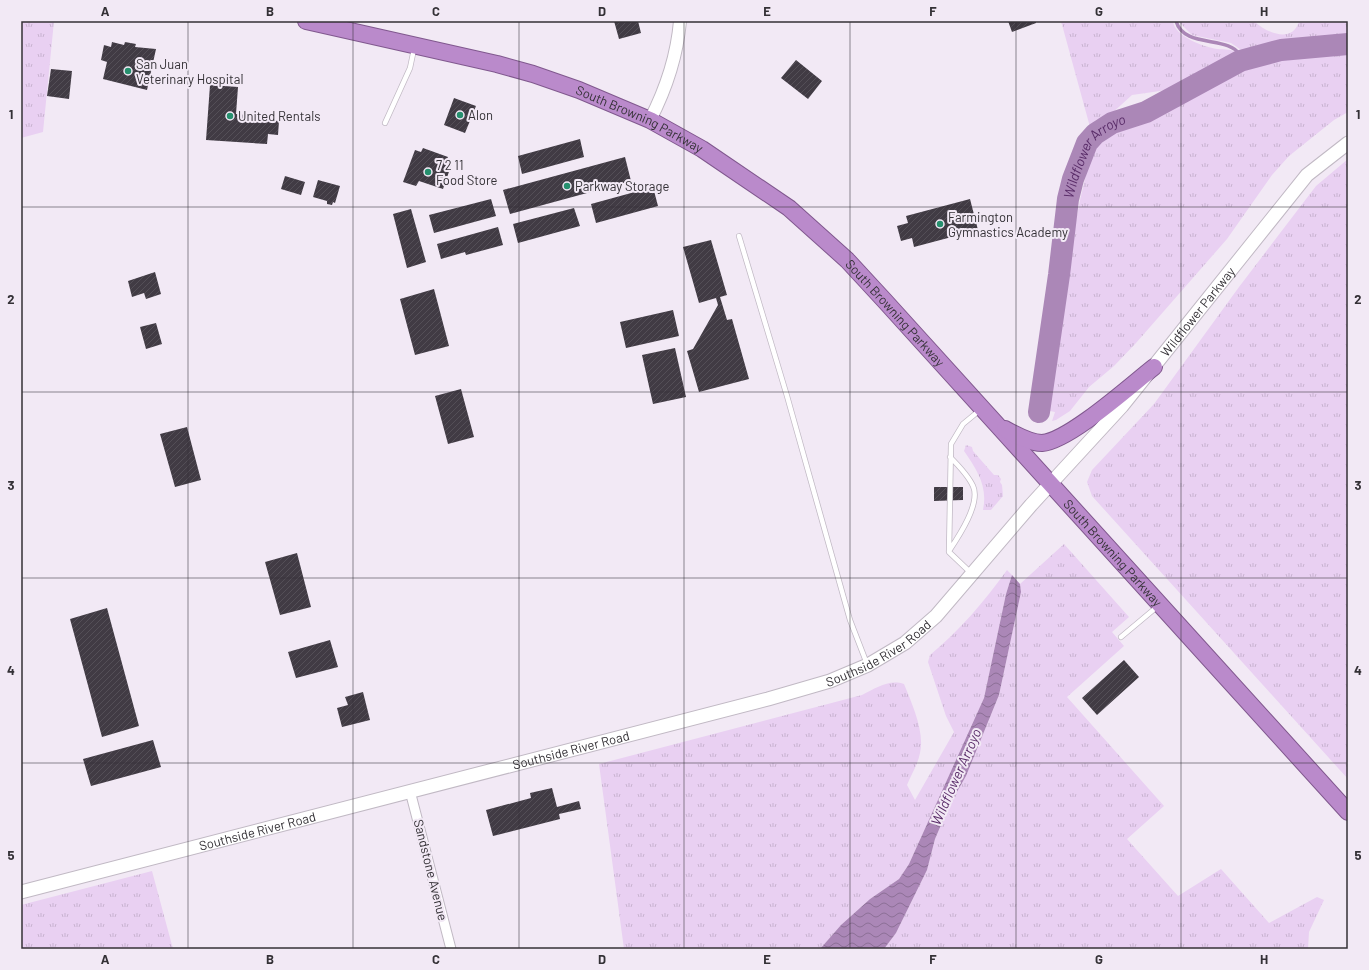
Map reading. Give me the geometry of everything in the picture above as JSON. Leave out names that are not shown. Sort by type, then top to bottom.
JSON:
[{"type":"highway","name":"South Browning Parkway","points":[[306,21],[497,64],[533,74],[579,90],[650,120],[702,149],[762,188],[788,208],[847,260],[1348,812]]},
{"type":"highway","points":[[995,422],[1012,433],[1038,443],[1059,439],[1078,427],[1154,367]]},
{"type":"main road","name":"Wildflower Parkway","points":[[1050,484],[1122,406],[1307,175],[1348,143]]},
{"type":"main road","name":"Southside River Road","points":[[21,892],[768,699],[830,681],[868,665],[905,643],[921,630],[973,574],[1050,484]]},
{"type":"street","points":[[650,120],[662,95],[674,60],[680,21]]},
{"type":"street","name":"Sandstone Avenue","points":[[410,791],[451,949]]},
{"type":"lane","points":[[385,123],[410,68],[414,46]]},
{"type":"lane","points":[[739,236],[788,396],[850,620],[868,665]]},
{"type":"lane","points":[[973,574],[949,552],[950,456],[951,444],[963,424],[982,408]]},
{"type":"lane","points":[[949,552],[962,532],[974,503],[974,487],[950,456]]},
{"type":"lane","points":[[1120,637],[1159,604]]},
{"type":"green space","points":[[21,21],[54,21],[43,132],[21,138]]},
{"type":"green space","points":[[1061,21],[1173,21],[1178,31],[1190,40],[1211,48],[1233,51],[1238,54],[1238,57],[1237,59],[1167,90],[1132,95],[1110,115],[1096,120],[1090,127]]},
{"type":"green space","points":[[1178,21],[1254,21],[1272,32],[1285,34],[1296,28],[1299,21],[1348,21],[1348,38],[1286,43],[1247,54],[1231,43],[1192,35]]},
{"type":"green space","points":[[1348,50],[1348,112],[1334,120],[1289,156],[1272,175],[1227,239],[1136,343],[1114,366],[1089,387],[1070,411],[1052,421],[1055,412],[1050,411],[1047,413],[1068,262],[1090,158],[1101,138],[1120,128],[1154,116],[1195,96],[1246,65],[1263,58],[1308,51]]},
{"type":"green space","points":[[1348,159],[1348,779],[1092,496],[1087,482],[1092,470],[1154,404],[1239,287],[1316,186]]},
{"type":"green space","points":[[966,445],[972,447],[973,451],[994,475],[998,475],[1001,479],[1000,482],[1002,485],[1003,496],[991,510],[983,510],[983,486],[977,472],[964,451]]},
{"type":"green space","points":[[1064,544],[1129,617],[1112,632],[1124,646],[1067,697],[1164,806],[1127,839],[1178,896],[1221,869],[1269,923],[1317,897],[1324,900],[1309,932],[1308,949],[884,949],[896,933],[927,870],[935,839],[950,804],[966,776],[999,695],[1021,592],[1020,584]]},
{"type":"green space","points":[[1007,570],[1012,575],[1006,594],[984,698],[909,864],[899,879],[870,899],[841,925],[820,949],[624,949],[599,764],[862,695],[888,683],[898,683],[904,684],[911,700],[921,736],[919,757],[907,785],[915,800],[954,732],[946,716],[928,662],[930,655],[971,615]]},
{"type":"green space","points":[[152,871],[173,949],[21,949],[21,905]]},
{"type":"water","points":[[1012,575],[1020,584],[1021,592],[999,695],[966,776],[950,804],[935,839],[927,870],[896,933],[884,949],[820,949],[841,925],[870,899],[899,879],[909,864],[984,698],[1006,594]]},
{"type":"building","points":[[614,21],[638,21],[641,33],[619,39]]},
{"type":"building","points":[[1008,21],[1036,21],[1036,23],[1012,32]]},
{"type":"building","name":"San Juan Veterinary Hospital","points":[[112,42],[124,45],[125,42],[136,44],[135,47],[156,49],[147,90],[103,79],[107,62],[101,60],[104,45],[111,47]]},
{"type":"building","points":[[796,60],[822,81],[808,99],[781,78]]},
{"type":"building","points":[[51,69],[72,71],[69,99],[47,96]]},
{"type":"building","name":"United Rentals","points":[[210,85],[238,87],[236,114],[269,117],[268,120],[279,121],[278,135],[268,134],[267,144],[206,140]]},
{"type":"building","name":"Alon","points":[[454,98],[476,106],[465,133],[444,125]]},
{"type":"building","points":[[580,139],[584,157],[522,174],[518,156]]},
{"type":"building","name":"7 2 11 Food Store","points":[[423,148],[448,157],[446,161],[452,163],[443,189],[419,181],[416,186],[403,182],[415,150],[421,152]]},
{"type":"building","name":"Parkway Storage","points":[[625,157],[631,181],[510,214],[503,190]]},
{"type":"building","points":[[285,176],[305,182],[301,195],[281,189]]},
{"type":"building","points":[[318,180],[340,186],[335,203],[333,202],[332,205],[327,204],[327,201],[313,197]]},
{"type":"building","points":[[653,187],[658,206],[596,223],[591,204]]},
{"type":"building","points":[[491,199],[496,216],[434,233],[429,215]]},
{"type":"building","name":"Farmington Gymnastics Academy","points":[[970,199],[978,230],[914,247],[912,238],[901,241],[897,226],[908,223],[906,216]]},
{"type":"building","points":[[574,208],[580,226],[518,243],[513,224]]},
{"type":"building","points":[[411,209],[426,262],[407,268],[393,214]]},
{"type":"building","points":[[498,227],[503,245],[466,255],[465,252],[441,259],[437,244]]},
{"type":"building","points":[[711,240],[727,295],[720,297],[727,320],[732,319],[749,379],[699,392],[687,351],[693,349],[718,305],[716,298],[699,303],[683,247]]},
{"type":"building","points":[[155,272],[161,294],[146,299],[144,293],[132,297],[128,281]]},
{"type":"building","points":[[434,289],[449,346],[415,355],[400,299]]},
{"type":"building","points":[[673,310],[679,336],[626,348],[620,322]]},
{"type":"building","points":[[156,323],[162,344],[146,349],[140,327]]},
{"type":"building","points":[[675,348],[686,397],[653,404],[642,355]]},
{"type":"building","points":[[461,389],[474,437],[448,444],[435,396]]},
{"type":"building","points":[[187,427],[201,480],[175,487],[160,434]]},
{"type":"building","points":[[934,487],[963,487],[963,500],[934,501]]},
{"type":"building","points":[[297,553],[311,607],[280,615],[265,562]]},
{"type":"building","points":[[107,608],[139,726],[102,737],[70,619]]},
{"type":"building","points":[[330,640],[338,667],[296,678],[288,652]]},
{"type":"building","points":[[1124,660],[1139,677],[1097,715],[1082,698]]},
{"type":"building","points":[[363,692],[370,720],[342,727],[337,708],[348,705],[345,697]]},
{"type":"building","points":[[153,740],[161,767],[91,786],[83,759]]},
{"type":"building","points":[[552,788],[557,807],[579,801],[581,809],[559,814],[560,819],[493,836],[486,810],[531,798],[530,793]]},
{"type":"waterway","points":[[1176,21],[1181,30],[1188,35],[1197,39],[1226,45],[1234,49],[1240,55],[1240,61]]},
{"type":"waterway","name":"Wildflower Arroyo","points":[[1039,412],[1059,275],[1068,199],[1073,179],[1087,143],[1095,134],[1112,123],[1146,112],[1240,61],[1281,50],[1348,44]]},
{"type":"place","name":"San Juan Veterinary Hospital","points":[[128,71]]},
{"type":"place","name":"Alon","points":[[460,115]]},
{"type":"place","name":"United Rentals","points":[[230,116]]},
{"type":"place","name":"7 2 11 Food Store","points":[[428,172]]},
{"type":"place","name":"Parkway Storage","points":[[567,186]]},
{"type":"place","name":"Farmington Gymnastics Academy","points":[[940,224]]}]
